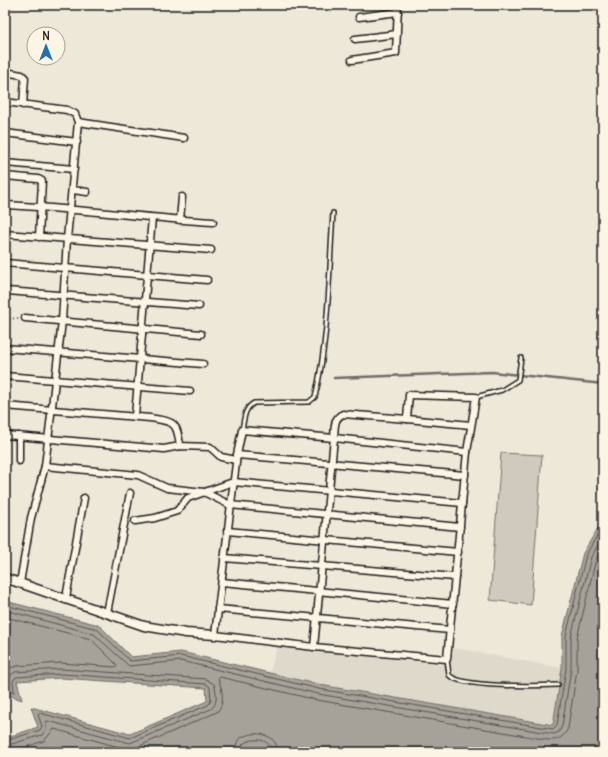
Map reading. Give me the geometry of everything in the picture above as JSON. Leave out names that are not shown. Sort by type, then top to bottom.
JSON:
[{"type":"street","points":[[352,60],[395,55],[397,51],[398,5]]},
{"type":"street","points":[[359,17],[398,12]]},
{"type":"street","points":[[355,39],[397,34]]},
{"type":"street","points":[[5,72],[22,75],[25,78],[23,105]]},
{"type":"street","points":[[5,102],[67,110],[75,114],[78,122],[56,380],[45,466],[31,518],[20,582]]},
{"type":"street","points":[[78,122],[184,138]]},
{"type":"street","points":[[5,133],[77,142]]},
{"type":"street","points":[[5,163],[74,169]]},
{"type":"street","points":[[16,165],[16,177]]},
{"type":"street","points":[[5,176],[38,178],[42,181],[39,237]]},
{"type":"street","points":[[73,190],[87,192]]},
{"type":"street","points":[[180,220],[182,197]]},
{"type":"street","points":[[5,205],[70,209],[152,218],[213,222]]},
{"type":"street","points":[[135,416],[152,218]]},
{"type":"street","points":[[5,234],[211,250]]},
{"type":"street","points":[[5,263],[207,280]]},
{"type":"street","points":[[7,291],[199,306]]},
{"type":"street","points":[[25,318],[142,330],[200,334]]},
{"type":"street","points":[[5,348],[203,364]]},
{"type":"street","points":[[5,376],[190,391]]},
{"type":"street","points":[[5,578],[144,626],[186,633],[314,647],[447,659],[467,452],[476,397],[409,395],[407,419]]},
{"type":"street","points":[[5,406],[135,416],[173,423],[178,429],[180,446]]},
{"type":"street","points":[[314,647],[335,421],[338,416],[343,414],[471,425]]},
{"type":"street","points":[[215,635],[236,458],[242,430],[467,452]]},
{"type":"street","points":[[5,435],[164,449],[180,446],[210,447],[221,457],[465,475]]},
{"type":"street","points":[[19,436],[19,461]]},
{"type":"street","points":[[45,466],[138,475],[167,488],[204,492],[230,505],[460,527]]},
{"type":"street","points":[[135,521],[155,518],[176,511],[188,498],[233,482],[462,503]]},
{"type":"street","points":[[107,612],[130,493]]},
{"type":"street","points":[[66,598],[84,498]]},
{"type":"street","points":[[228,531],[458,552]]},
{"type":"street","points":[[224,558],[455,577]]},
{"type":"street","points":[[222,582],[453,604]]},
{"type":"street","points":[[218,609],[450,630]]},
{"type":"lane","points":[[242,430],[246,412],[249,406],[254,403],[309,402],[315,398],[319,379],[327,301],[333,212]]},
{"type":"lane","points":[[476,397],[502,390],[518,380],[521,358]]},
{"type":"lane","points":[[447,659],[449,675],[457,681],[512,686],[558,686]]},
{"type":"path","points":[[5,319],[25,318]]},
{"type":"shaded area","points":[[501,453],[542,455],[531,605],[490,600]]},
{"type":"shaded area","points":[[277,647],[450,665],[454,648],[562,668],[553,725],[320,685],[270,673]]},
{"type":"water","points":[[603,512],[603,752],[276,752],[253,749],[246,752],[5,752],[5,738],[38,727],[31,707],[130,734],[207,701],[206,688],[61,678],[17,681],[22,700],[5,694],[5,601],[99,625],[131,657],[181,652],[320,685],[553,725],[562,668],[562,636],[583,553],[598,528]]},
{"type":"waterway","points":[[334,378],[492,372],[603,384]]}]
